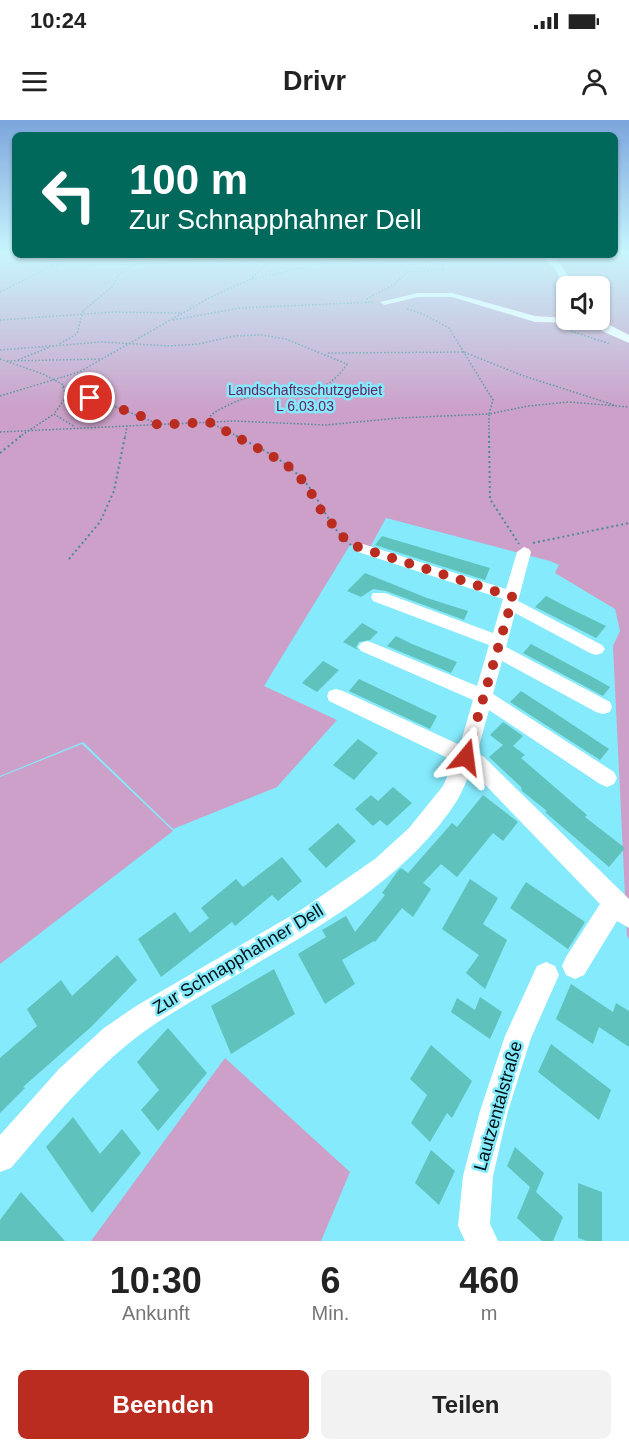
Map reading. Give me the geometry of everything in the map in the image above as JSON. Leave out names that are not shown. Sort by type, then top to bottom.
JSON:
[{"type":"main road","points":[[608,330],[629,339]]},
{"type":"street","points":[[486,304],[535,319],[556,319]]},
{"type":"street","points":[[363,549],[512,601],[596,649]]},
{"type":"street","name":"Zur Schnapphahner Dell","points":[[0,1157],[69,1079],[114,1038],[145,1015],[309,918],[383,867],[417,835],[451,792],[466,757],[512,601],[522,549]]},
{"type":"street","points":[[379,597],[498,646],[603,707]]},
{"type":"street","points":[[367,647],[484,697],[607,778]]},
{"type":"street","points":[[336,696],[476,762],[622,909],[575,966]]},
{"type":"street","name":"Lautzentalstraße","points":[[482,1241],[474,1226],[480,1165],[494,1111],[518,1036],[546,975]]},
{"type":"path","points":[[18,360],[79,335],[82,329],[81,315],[90,304]]},
{"type":"path","points":[[0,396],[56,381],[104,359],[200,304]]},
{"type":"path","points":[[173,320],[240,308],[333,304]]},
{"type":"path","points":[[392,304],[423,314],[449,328],[493,400],[489,414],[490,499],[522,549],[629,523]]},
{"type":"path","points":[[0,320],[112,312],[182,313]]},
{"type":"path","points":[[566,330],[619,347]]},
{"type":"path","points":[[0,350],[102,342],[130,345],[198,344],[234,336],[262,335],[286,339],[346,364],[343,373],[328,384],[308,392],[249,398],[221,408],[210,415],[209,422]]},
{"type":"path","points":[[324,353],[464,352],[521,375],[614,405]]},
{"type":"path","points":[[0,359],[158,425]]},
{"type":"path","points":[[4,361],[104,359]]},
{"type":"path","points":[[0,453],[27,431],[54,414],[66,397],[63,386]]},
{"type":"path","points":[[0,432],[209,422],[326,425],[399,418],[489,414],[528,406],[569,402],[629,406]]},
{"type":"path","points":[[54,414],[77,428]]},
{"type":"path","points":[[209,422],[285,463],[306,484],[322,512],[349,544],[363,549]]},
{"type":"path","points":[[69,559],[100,522],[114,490],[127,426]]},
{"type":"green space","name":"Landschaftsschutzgebiet L 6.03.03","points":[[0,304],[556,304],[556,330],[610,330],[610,304],[629,304],[629,939],[627,936],[613,646],[620,631],[615,609],[555,573],[559,565],[550,561],[386,518],[368,551],[350,545],[264,686],[337,720],[277,787],[173,829],[83,742],[0,776]]},
{"type":"green space","points":[[82,744],[173,831],[0,964],[0,777]]},
{"type":"green space","points":[[225,1058],[350,1172],[321,1241],[91,1241]]},
{"type":"building","points":[[382,536],[490,568],[485,580],[375,545]]},
{"type":"building","points":[[365,573],[427,598],[468,611],[464,620],[386,591],[373,589],[361,597],[347,591]]},
{"type":"building","points":[[546,596],[606,626],[596,638],[535,607]]},
{"type":"building","points":[[362,623],[378,632],[370,640],[359,642],[356,647],[358,650],[343,642]]},
{"type":"building","points":[[396,636],[457,662],[451,673],[387,646]]},
{"type":"building","points":[[531,644],[610,687],[603,696],[523,653]]},
{"type":"building","points":[[323,661],[339,670],[317,692],[302,683]]},
{"type":"building","points":[[359,679],[437,716],[430,729],[349,691]]},
{"type":"building","points":[[521,691],[609,749],[600,760],[510,702]]},
{"type":"building","points":[[503,722],[523,736],[513,746],[525,755],[521,758],[587,815],[585,817],[625,848],[609,867],[522,791],[521,787],[489,757],[503,745],[490,735]]},
{"type":"building","points":[[358,739],[378,753],[354,780],[333,765]]},
{"type":"building","points":[[393,787],[412,803],[387,826],[380,820],[373,826],[355,809],[371,795],[378,801]]},
{"type":"building","points":[[483,795],[518,822],[503,841],[493,833],[457,877],[441,864],[423,883],[431,889],[413,917],[402,908],[375,942],[342,960],[355,984],[325,1004],[298,954],[326,937],[322,930],[346,916],[355,932],[385,895],[382,893],[397,872],[401,868],[408,873],[452,823],[457,827]]},
{"type":"building","points":[[338,823],[356,841],[326,868],[308,849]]},
{"type":"building","points":[[282,857],[302,881],[278,901],[272,895],[235,926],[232,922],[161,977],[138,939],[175,912],[190,933],[209,918],[201,908],[236,879],[243,887]]},
{"type":"building","points":[[470,879],[498,898],[483,924],[507,940],[485,989],[466,973],[479,955],[442,929]]},
{"type":"building","points":[[526,882],[585,922],[568,949],[510,908]]},
{"type":"building","points":[[117,955],[137,980],[91,1027],[23,1087],[25,1088],[0,1113],[0,1058],[37,1026],[27,1009],[61,980],[72,996]]},
{"type":"building","points":[[274,969],[295,1014],[231,1054],[211,1006]]},
{"type":"building","points":[[571,984],[613,1012],[616,1003],[629,1011],[629,1047],[599,1027],[593,1044],[556,1019]]},
{"type":"building","points":[[480,997],[502,1012],[490,1039],[451,1012],[457,998],[475,1010]]},
{"type":"building","points":[[168,1028],[207,1073],[158,1131],[141,1110],[159,1090],[137,1062]]},
{"type":"building","points":[[551,1044],[611,1090],[599,1120],[538,1072]]},
{"type":"building","points":[[431,1045],[472,1081],[452,1118],[447,1113],[430,1142],[411,1123],[427,1095],[410,1079]]},
{"type":"building","points":[[73,1117],[100,1154],[122,1129],[141,1153],[92,1213],[46,1147]]},
{"type":"building","points":[[515,1147],[544,1173],[536,1192],[563,1217],[553,1241],[542,1241],[517,1218],[530,1187],[507,1166]]},
{"type":"building","points":[[431,1150],[455,1171],[439,1205],[415,1183]]},
{"type":"building","points":[[578,1183],[602,1192],[602,1241],[587,1241],[578,1238]]},
{"type":"building","points":[[21,1192],[65,1241],[0,1241],[0,1220]]},
{"type":"route","points":[[90,398],[149,419],[158,425],[209,422],[285,463],[306,484],[322,512],[349,544],[513,597],[466,757]]}]
